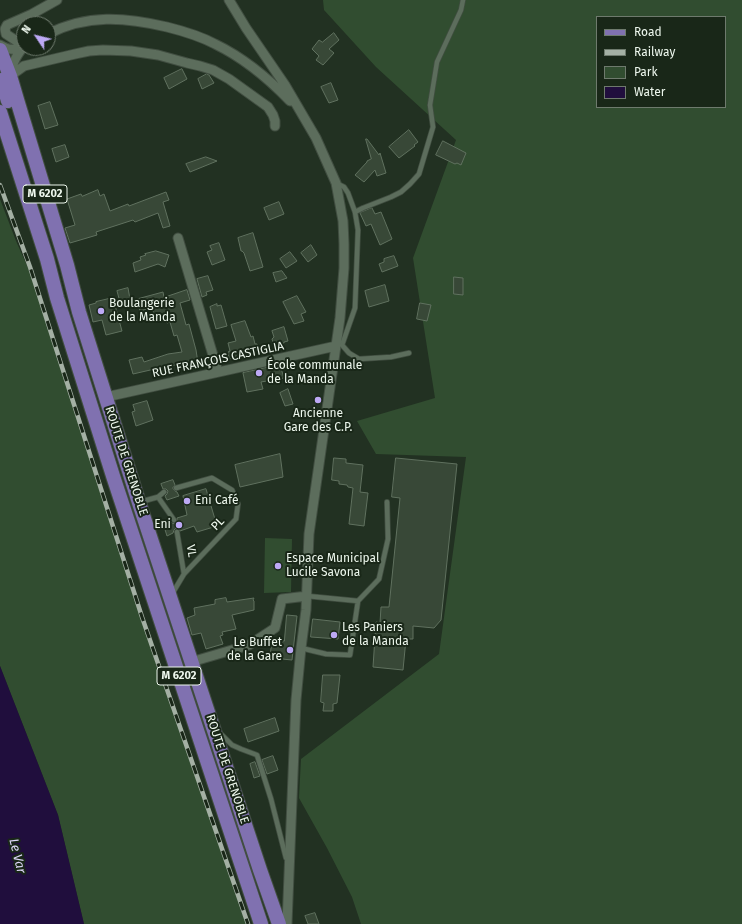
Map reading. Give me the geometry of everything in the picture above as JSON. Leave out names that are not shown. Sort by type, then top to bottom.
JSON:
[{"type":"main road","name":"M 6202","points":[[0,50],[3,76]]},
{"type":"main road","name":"ROUTE DE GRENOBLE","points":[[3,76],[5,91],[16,130],[61,267],[79,312],[170,598],[279,924]]},
{"type":"main road","name":"ROUTE DE GRENOBLE","points":[[0,112],[47,259],[57,298],[113,476],[261,924]]},
{"type":"main road","name":"M 6202","points":[[0,141],[40,262],[57,298]]},
{"type":"street","points":[[27,16],[57,0]]},
{"type":"street","points":[[229,0],[246,28],[285,85],[316,138],[336,183],[343,221],[344,268],[340,311],[339,346],[309,534],[306,610],[296,700],[287,924]]},
{"type":"street","points":[[56,31],[69,26],[97,20],[123,19],[160,26],[194,35],[215,44],[253,67],[278,88],[306,121]]},
{"type":"street","points":[[16,21],[7,25],[5,28],[6,34],[16,41]]},
{"type":"street","points":[[0,45],[8,49],[16,50]]},
{"type":"street","points":[[3,76],[24,66],[89,51],[131,51],[158,55],[213,70],[225,77],[268,107],[273,115],[275,126]]},
{"type":"street","points":[[253,67],[263,52]]},
{"type":"street","points":[[3,76],[16,56]]},
{"type":"street","points":[[178,238],[218,372]]},
{"type":"street","name":"RUE FRANÇOIS CASTIGLIA","points":[[106,397],[339,346]]},
{"type":"street","points":[[191,662],[249,645],[275,628],[282,599],[307,596]]},
{"type":"lane","points":[[355,212],[391,198],[410,184],[419,174],[433,127],[430,105],[437,62],[463,0]]},
{"type":"lane","points":[[336,183],[344,187],[348,193],[355,212],[358,230],[355,308],[339,346],[349,354],[359,359],[391,357],[408,353]]},
{"type":"lane","name":"PL","points":[[170,598],[184,574],[236,519],[238,504],[232,490],[212,478],[176,488]]},
{"type":"lane","points":[[139,502],[158,497],[164,492]]},
{"type":"lane","points":[[158,497],[174,520]]},
{"type":"lane","points":[[301,648],[326,654],[350,655],[358,601],[379,579],[388,539],[387,502]]},
{"type":"lane","name":"VL","points":[[178,532],[184,574]]},
{"type":"lane","points":[[307,596],[358,601]]},
{"type":"lane","points":[[212,724],[232,745],[257,755],[271,799],[289,868]]},
{"type":"green space","points":[[323,0],[742,0],[742,924],[361,924],[352,897],[299,798],[301,759],[439,654],[466,457],[376,454],[357,421],[435,398],[413,258],[456,140],[376,67],[324,10]]},
{"type":"green space","points":[[0,199],[39,297],[142,617],[248,924],[84,924],[58,815],[0,666]]},
{"type":"green space","name":"Espace Municipal Lucile Savona","points":[[265,538],[292,539],[291,592],[264,593]]},
{"type":"water","name":"Le Var","points":[[0,666],[58,815],[84,924],[0,924]]},
{"type":"building","points":[[334,33],[339,40],[329,49],[334,53],[323,65],[316,60],[319,56],[312,49],[319,40],[322,42]]},
{"type":"building","points":[[182,69],[187,79],[169,89],[164,78]]},
{"type":"building","points":[[207,74],[214,83],[202,89],[198,79]]},
{"type":"building","points":[[331,83],[338,100],[329,103],[321,87]]},
{"type":"building","points":[[50,102],[58,125],[45,129],[38,106]]},
{"type":"building","points":[[409,130],[418,142],[399,158],[389,147]]},
{"type":"building","points":[[366,139],[379,155],[380,153],[386,173],[377,176],[375,170],[364,182],[355,175],[367,161],[371,159]]},
{"type":"building","points":[[443,141],[466,153],[461,165],[457,163],[455,164],[436,155]]},
{"type":"building","points":[[65,145],[69,157],[56,162],[52,149]]},
{"type":"building","points":[[206,157],[217,161],[190,172],[186,164]]},
{"type":"building","points":[[98,190],[100,196],[104,194],[110,211],[128,204],[129,206],[166,192],[169,200],[163,202],[170,226],[163,228],[158,213],[135,222],[133,220],[96,232],[97,235],[70,243],[65,228],[75,225],[67,199],[81,194],[82,196]]},
{"type":"building","points":[[279,202],[284,214],[269,220],[264,208]]},
{"type":"building","points":[[372,208],[375,214],[381,212],[392,239],[380,245],[371,224],[366,226],[360,213]]},
{"type":"building","points":[[253,233],[263,267],[250,271],[244,253],[241,251],[238,238]]},
{"type":"building","points":[[219,243],[225,260],[212,265],[207,252],[212,250],[210,246]]},
{"type":"building","points":[[311,245],[317,255],[308,262],[301,253]]},
{"type":"building","points":[[156,251],[169,255],[165,267],[158,264],[135,272],[133,263],[141,260],[140,257],[146,255],[145,254]]},
{"type":"building","points":[[290,252],[297,261],[286,268],[280,259]]},
{"type":"building","points":[[394,256],[398,266],[382,272],[379,264],[384,262],[384,259]]},
{"type":"building","points":[[282,271],[287,278],[276,282],[273,273]]},
{"type":"building","points":[[208,276],[213,290],[206,292],[207,295],[202,297],[197,279]]},
{"type":"building","points":[[454,277],[463,278],[463,295],[454,294]]},
{"type":"building","points":[[385,285],[389,301],[369,307],[365,291]]},
{"type":"building","points":[[128,288],[130,299],[120,302],[117,291]]},
{"type":"building","points":[[187,290],[190,300],[180,303],[186,325],[189,324],[198,363],[191,365],[190,362],[181,363],[159,370],[159,368],[133,374],[129,360],[142,357],[144,362],[168,354],[182,352],[177,335],[174,336],[170,322],[167,323],[163,315],[155,317],[152,308],[140,311],[137,299],[163,292],[164,297]]},
{"type":"building","points":[[297,296],[306,312],[301,314],[304,321],[294,324],[283,302]]},
{"type":"building","points":[[113,298],[122,331],[106,335],[102,320],[93,322],[89,305]]},
{"type":"building","points":[[420,303],[431,305],[427,321],[417,319]]},
{"type":"building","points":[[217,304],[217,306],[221,305],[227,326],[216,329],[210,307]]},
{"type":"building","points":[[245,321],[251,337],[253,336],[259,351],[229,359],[228,352],[230,351],[228,343],[236,341],[231,325]]},
{"type":"building","points":[[284,327],[288,341],[274,346],[272,331]]},
{"type":"building","points":[[280,365],[284,378],[261,382],[263,389],[247,392],[243,373]]},
{"type":"building","points":[[288,389],[293,404],[285,406],[280,393]]},
{"type":"building","points":[[147,401],[153,420],[136,426],[132,412],[135,411],[133,405]]},
{"type":"building","points":[[280,454],[283,477],[240,487],[235,465]]},
{"type":"building","points":[[334,458],[346,459],[346,463],[363,465],[360,492],[368,493],[364,526],[349,524],[353,488],[348,487],[347,485],[339,484],[339,481],[332,480]]},
{"type":"building","points":[[396,458],[457,464],[441,620],[434,628],[413,626],[413,639],[406,639],[403,670],[373,667],[376,622],[380,623],[381,607],[389,607],[400,498],[392,497]]},
{"type":"building","points":[[173,480],[175,485],[173,489],[179,496],[167,500],[165,496],[168,491],[163,489],[161,484]]},
{"type":"building","points":[[206,489],[217,526],[197,532],[194,526],[180,531],[176,528],[173,533],[167,536],[163,523],[170,521],[175,524],[177,522],[177,518],[187,515],[183,496]]},
{"type":"building","points":[[226,598],[227,602],[254,598],[254,610],[232,615],[236,629],[222,632],[223,635],[220,636],[223,644],[206,649],[201,633],[192,635],[187,618],[195,615],[194,608],[215,604],[215,600]]},
{"type":"building","points":[[287,615],[297,616],[292,660],[282,659],[282,655],[270,655],[272,642],[279,640],[284,641]]},
{"type":"building","points":[[313,619],[340,622],[338,639],[311,637]]},
{"type":"building","points":[[323,675],[340,675],[337,703],[333,704],[333,711],[323,711],[324,703],[321,702]]},
{"type":"building","points":[[275,718],[279,731],[248,742],[244,729]]},
{"type":"building","points":[[273,756],[278,770],[267,774],[262,760]]},
{"type":"building","points":[[255,762],[260,776],[254,778],[250,764]]},
{"type":"building","points":[[315,913],[319,924],[308,924],[305,916]]},
{"type":"railway","points":[[0,185],[30,267],[142,617],[248,924]]},
{"type":"place","name":"Boulangerie de la Manda","points":[[101,311]]},
{"type":"place","name":"École communale de la Manda","points":[[259,373]]},
{"type":"place","name":"Ancienne Gare des C.P.","points":[[318,400]]},
{"type":"place","name":"Eni Café","points":[[187,501]]},
{"type":"place","name":"Eni","points":[[179,525]]},
{"type":"place","name":"Espace Municipal Lucile Savona","points":[[278,566]]},
{"type":"place","name":"Les Paniers de la Manda","points":[[334,635]]},
{"type":"place","name":"Le Buffet de la Gare","points":[[290,650]]}]
